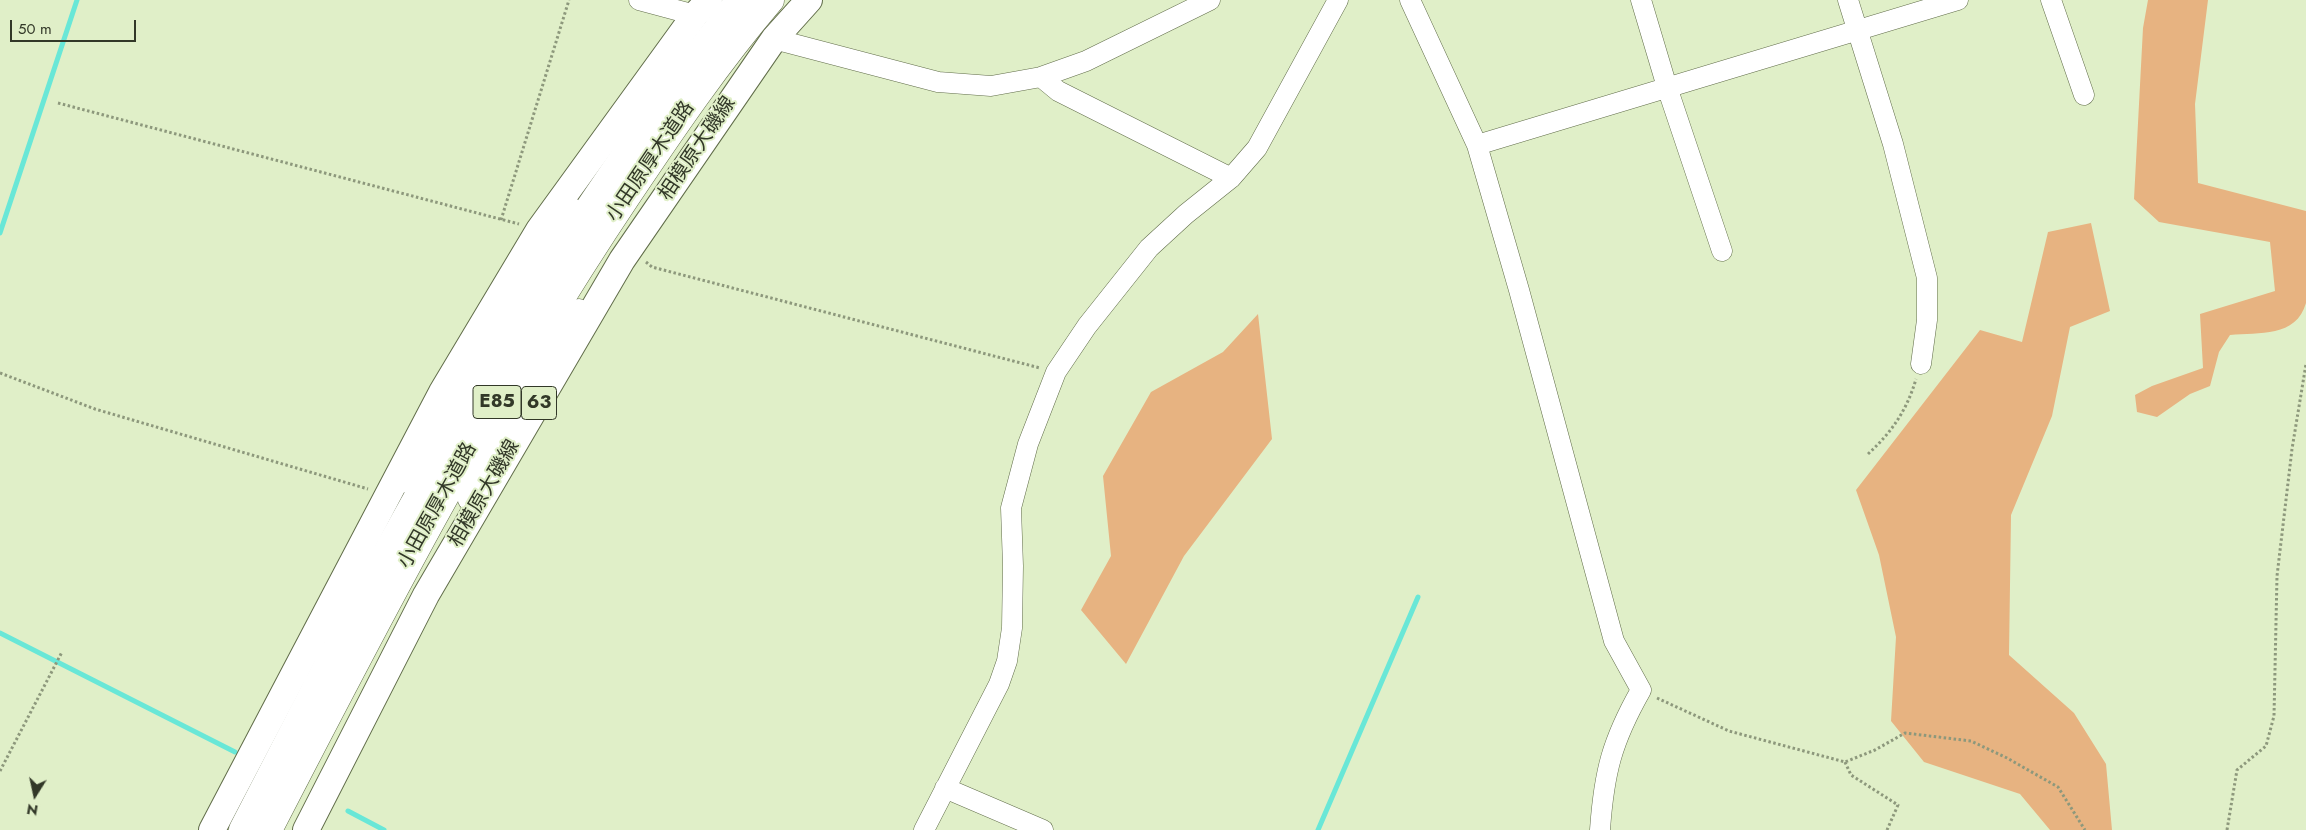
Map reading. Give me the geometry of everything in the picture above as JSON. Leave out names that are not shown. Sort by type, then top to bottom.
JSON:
[{"type":"highway","name":"小田原厚木道路","points":[[243,830],[376,572],[469,406],[572,234],[660,104],[740,0]]},
{"type":"highway","name":"小田原厚木道路","points":[[268,830],[396,583],[491,413],[592,248],[674,127],[770,0]]},
{"type":"main road","name":"相模原大磯線","points":[[306,830],[426,595],[629,250],[774,39],[809,0]]},
{"type":"main road","points":[[212,830],[442,392],[539,230],[702,8]]},
{"type":"street","points":[[639,0],[702,8]]},
{"type":"street","points":[[774,39],[938,82],[991,86],[1041,77],[1086,61],[1210,0]]},
{"type":"street","points":[[924,830],[999,684],[1007,661],[1012,628],[1013,566],[1011,508],[1028,444],[1056,372],[1087,326],[1149,248],[1186,214],[1231,178],[1257,148],[1338,0]]},
{"type":"street","points":[[1410,0],[1477,145],[1519,290],[1614,641],[1641,690],[1623,720],[1612,747],[1602,797],[1600,830]]},
{"type":"street","points":[[1641,0],[1667,87],[1722,252]]},
{"type":"street","points":[[1848,0],[1893,144],[1927,278],[1927,320],[1921,364]]},
{"type":"street","points":[[1477,145],[1958,0]]},
{"type":"street","points":[[2051,0],[2084,95]]},
{"type":"street","points":[[1041,77],[1058,91],[1231,178]]},
{"type":"street","points":[[354,561],[402,493],[474,366],[574,198],[578,176]]},
{"type":"street","points":[[426,595],[442,547],[528,389],[650,200],[672,187]]},
{"type":"street","points":[[945,788],[1043,830]]},
{"type":"path","points":[[500,220],[569,0]]},
{"type":"path","points":[[58,102],[539,230]]},
{"type":"path","points":[[629,250],[652,267],[1056,372]]},
{"type":"path","points":[[1868,454],[1885,438],[1902,416],[1921,364]]},
{"type":"path","points":[[2228,830],[2237,770],[2266,746],[2274,716],[2277,576],[2292,449],[2306,364]]},
{"type":"path","points":[[0,373],[95,409],[388,494]]},
{"type":"path","points":[[0,771],[62,652]]},
{"type":"path","points":[[1641,690],[1729,731],[1845,762],[1875,750],[1905,733],[1971,741],[2058,787],[2085,830]]},
{"type":"path","points":[[1845,762],[1851,775],[1898,805],[1887,830]]},
{"type":"shaded area","points":[[2148,0],[2208,0],[2195,104],[2198,183],[2306,211],[2306,303],[2301,314],[2285,328],[2275,331],[2230,335],[2219,352],[2210,386],[2190,394],[2157,417],[2137,412],[2135,395],[2152,386],[2203,368],[2200,314],[2275,291],[2270,242],[2159,222],[2134,199],[2143,28]]},
{"type":"shaded area","points":[[2091,223],[2110,311],[2070,327],[2052,416],[2011,515],[2009,655],[2074,713],[2106,764],[2112,830],[2050,830],[2020,794],[1924,762],[1891,721],[1896,637],[1879,555],[1856,490],[1980,330],[2022,342],[2048,232]]},
{"type":"shaded area","points":[[1258,314],[1272,439],[1184,556],[1126,664],[1081,610],[1111,556],[1103,476],[1151,392],[1223,352]]},
{"type":"waterway","points":[[0,233],[77,0]]},
{"type":"waterway","points":[[1318,830],[1418,597]]},
{"type":"waterway","points":[[0,633],[235,752]]},
{"type":"waterway","points":[[348,811],[384,830]]}]
